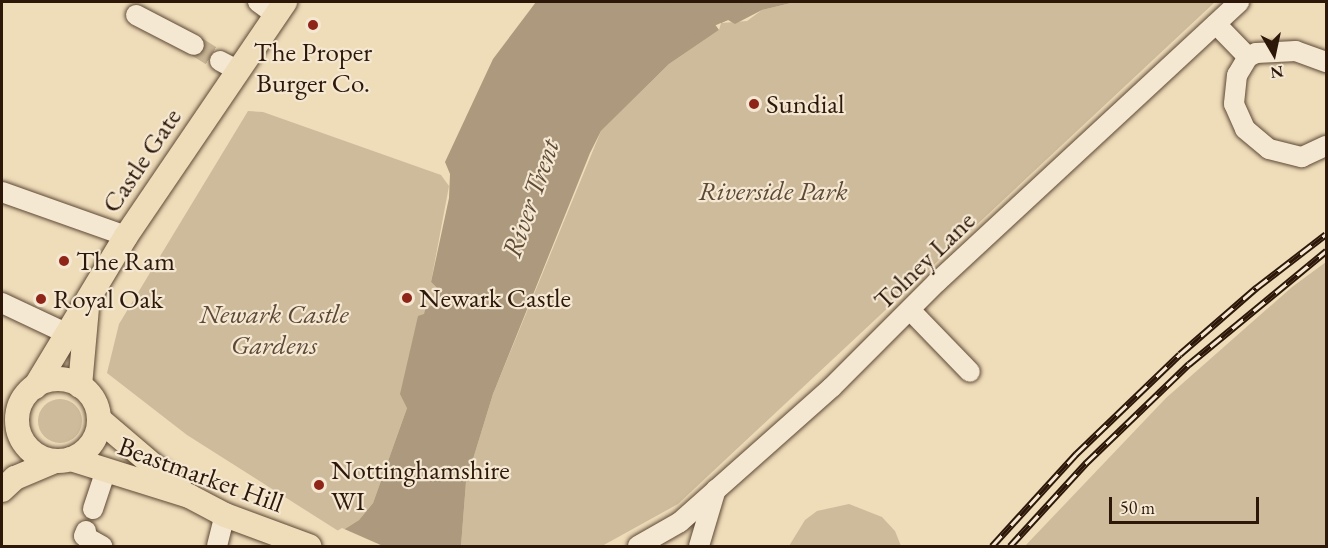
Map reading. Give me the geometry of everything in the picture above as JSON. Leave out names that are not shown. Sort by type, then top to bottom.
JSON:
[{"type":"main road","name":"Castle Gate","points":[[35,387],[88,303],[229,65],[273,6]]},
{"type":"main road","points":[[80,386],[88,303]]},
{"type":"main road","points":[[63,460],[42,458],[27,446],[18,429],[21,405],[35,387],[57,380],[80,386],[93,400],[100,420],[189,496]]},
{"type":"main road","points":[[2,441],[18,416]]},
{"type":"main road","points":[[2,490],[15,478],[63,460],[92,444],[100,420]]},
{"type":"main road","name":"Beastmarket Hill","points":[[63,460],[106,470],[189,496],[225,515],[309,546]]},
{"type":"street","name":"Tolney Lane","points":[[638,546],[680,522],[832,387],[909,310],[1239,2]]},
{"type":"street","points":[[136,15],[194,45]]},
{"type":"street","points":[[1216,24],[1248,57]]},
{"type":"street","points":[[1326,62],[1296,51],[1274,50],[1248,57],[1237,75],[1235,92],[1236,116],[1245,129],[1269,149],[1291,157],[1316,153],[1326,146]]},
{"type":"street","points":[[2,192],[126,236]]},
{"type":"street","points":[[2,303],[68,334]]},
{"type":"street","points":[[909,310],[970,372]]},
{"type":"street","points":[[93,509],[106,470]]},
{"type":"street","points":[[699,546],[716,489]]},
{"type":"street","points":[[217,546],[225,515]]},
{"type":"street","points":[[86,531],[84,536],[102,546]]},
{"type":"green space","name":"Riverside Park","points":[[795,2],[1215,2],[678,504],[602,546],[461,546],[466,482],[493,394],[601,131],[669,64],[719,30],[721,23],[747,21],[762,10]]},
{"type":"green space","name":"Newark Castle Gardens","points":[[248,111],[263,112],[441,175],[449,186],[431,282],[440,291],[407,408],[373,503],[359,520],[340,532],[187,435],[107,373],[119,324]]},
{"type":"green space","points":[[1326,262],[1326,546],[1025,546],[1166,398],[1292,287]]},
{"type":"green space","points":[[60,399],[76,405],[82,421],[76,437],[60,443],[44,437],[38,421],[44,405]]},
{"type":"green space","points":[[849,504],[882,517],[895,531],[901,546],[789,546],[805,520],[817,511]]},
{"type":"water","points":[[536,2],[699,2],[719,30],[669,64],[601,131],[590,153],[493,394],[466,482],[461,546],[337,546],[340,532],[359,520],[373,503],[407,408],[400,394],[418,316],[424,314],[426,307],[437,305],[440,291],[431,282],[449,198],[450,174],[445,162],[493,59]]},
{"type":"water","points":[[707,2],[795,2],[762,10],[735,24],[728,20],[721,23]]},
{"type":"pier","points":[[342,528],[383,546],[334,546],[337,531]]},
{"type":"waterway","name":"River Trent","points":[[659,30],[724,2]]},
{"type":"tunnel","points":[[194,45],[220,61]]},
{"type":"railway","points":[[992,546],[1076,454],[1180,354],[1256,288],[1326,234]]},
{"type":"railway","points":[[1010,546],[1086,463],[1189,364],[1326,251]]},
{"type":"place","name":"The Proper Burger Co.","points":[[313,25]]},
{"type":"place","name":"Sundial","points":[[754,104]]},
{"type":"place","name":"The Ram","points":[[64,261]]},
{"type":"place","name":"Newark Castle","points":[[407,298]]},
{"type":"place","name":"Royal Oak","points":[[41,299]]},
{"type":"place","name":"Nottinghamshire WI","points":[[319,485]]}]
